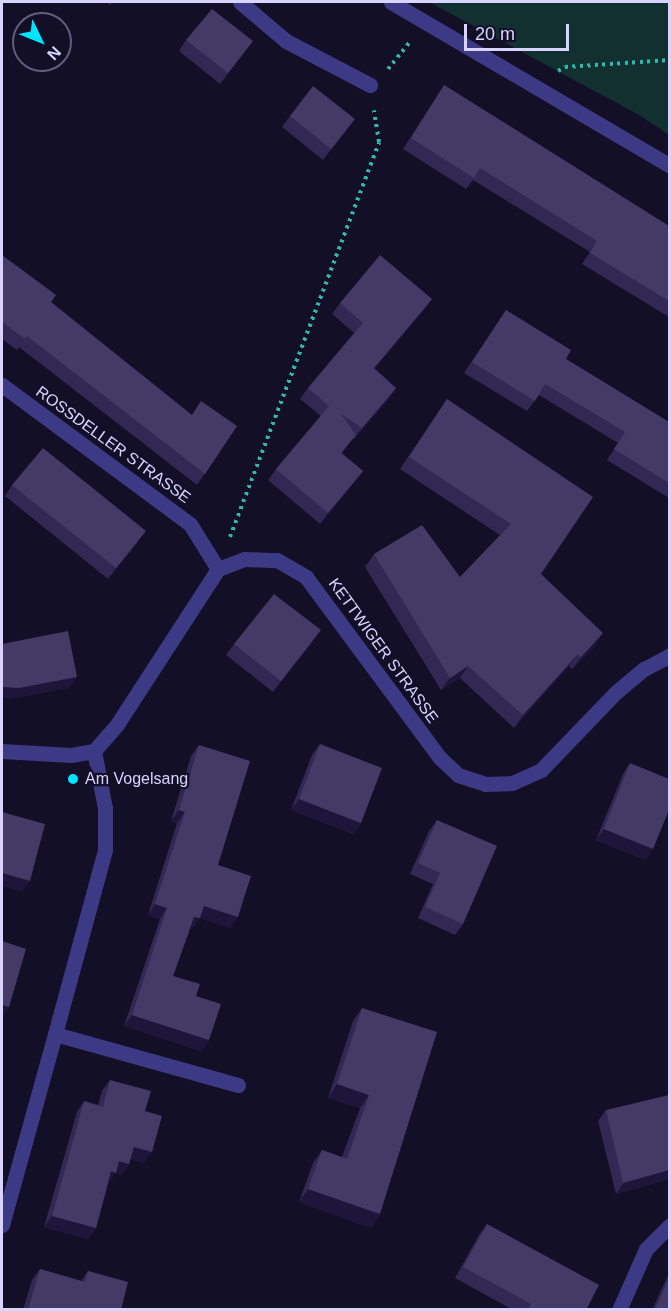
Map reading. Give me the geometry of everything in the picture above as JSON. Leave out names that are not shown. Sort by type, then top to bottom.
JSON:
[{"type":"street","points":[[240,2],[286,41],[370,85]]},
{"type":"street","points":[[391,2],[669,166]]},
{"type":"street","name":"ROSSDELLER STRASSE","points":[[2,385],[190,524],[218,569]]},
{"type":"street","name":"KETTWIGER STRASSE","points":[[218,569],[244,559],[277,560],[306,577],[440,759],[459,775],[485,784],[512,783],[541,770],[615,693],[644,669],[669,655]]},
{"type":"street","points":[[2,751],[70,755],[94,751],[118,723],[218,569]]},
{"type":"street","points":[[2,1226],[105,850],[105,808],[94,751]]},
{"type":"street","points":[[55,1035],[238,1085]]},
{"type":"street","points":[[619,1310],[646,1249],[669,1225]]},
{"type":"path","points":[[397,61],[407,45]]},
{"type":"path","points":[[532,85],[565,67],[669,60]]},
{"type":"path","points":[[218,569],[379,142],[370,85]]},
{"type":"green space","points":[[429,2],[669,2],[669,135],[639,115]]},
{"type":"building","points":[[212,9],[253,41],[228,73],[186,40]]},
{"type":"building","points":[[444,85],[669,226],[669,301],[590,253],[597,241],[480,168],[474,178],[411,138]]},
{"type":"building","points":[[313,86],[355,119],[331,149],[290,116]]},
{"type":"building","points":[[2,255],[56,295],[51,302],[192,415],[201,401],[237,426],[205,474],[27,336],[25,339],[2,322]]},
{"type":"building","points":[[380,255],[432,299],[374,368],[396,388],[362,428],[341,414],[356,435],[341,453],[363,471],[328,513],[276,469],[329,406],[308,388],[363,323],[340,303]]},
{"type":"building","points":[[506,310],[571,350],[566,359],[669,422],[669,483],[614,449],[625,432],[545,384],[535,401],[472,362]]},
{"type":"building","points":[[447,399],[593,497],[541,574],[603,633],[581,657],[578,654],[523,715],[468,666],[450,678],[374,554],[422,525],[460,577],[511,524],[409,457]]},
{"type":"building","points":[[43,448],[146,531],[116,568],[12,485]]},
{"type":"building","points":[[274,594],[321,630],[281,681],[234,644]]},
{"type":"building","points":[[68,631],[77,677],[19,688],[2,687],[2,644]]},
{"type":"building","points":[[320,744],[382,768],[361,823],[299,799]]},
{"type":"building","points":[[199,745],[250,761],[218,865],[251,876],[238,917],[204,906],[200,918],[194,917],[173,976],[200,984],[196,996],[221,1004],[209,1040],[132,1015],[167,908],[155,904],[185,812],[179,810]]},
{"type":"building","points":[[630,763],[669,779],[669,810],[653,849],[604,829]]},
{"type":"building","points":[[2,812],[45,824],[30,881],[2,873]]},
{"type":"building","points":[[437,820],[497,846],[463,924],[425,907],[440,873],[418,863]]},
{"type":"building","points":[[2,941],[26,949],[9,1007],[2,1005]]},
{"type":"building","points":[[362,1008],[437,1032],[380,1214],[308,1189],[322,1150],[347,1159],[369,1095],[337,1084]]},
{"type":"building","points":[[110,1080],[151,1091],[145,1111],[162,1116],[152,1152],[134,1147],[129,1164],[119,1161],[116,1173],[111,1171],[96,1228],[52,1216],[84,1101],[103,1107]]},
{"type":"building","points":[[669,1095],[669,1170],[623,1183],[606,1110]]},
{"type":"building","points":[[487,1224],[599,1285],[586,1310],[528,1310],[531,1304],[463,1267]]},
{"type":"building","points":[[40,1269],[85,1282],[88,1271],[128,1282],[121,1310],[28,1310]]},
{"type":"building","points":[[669,1278],[669,1310],[655,1310]]},
{"type":"place","name":"Am Vogelsang","points":[[73,779]]}]
